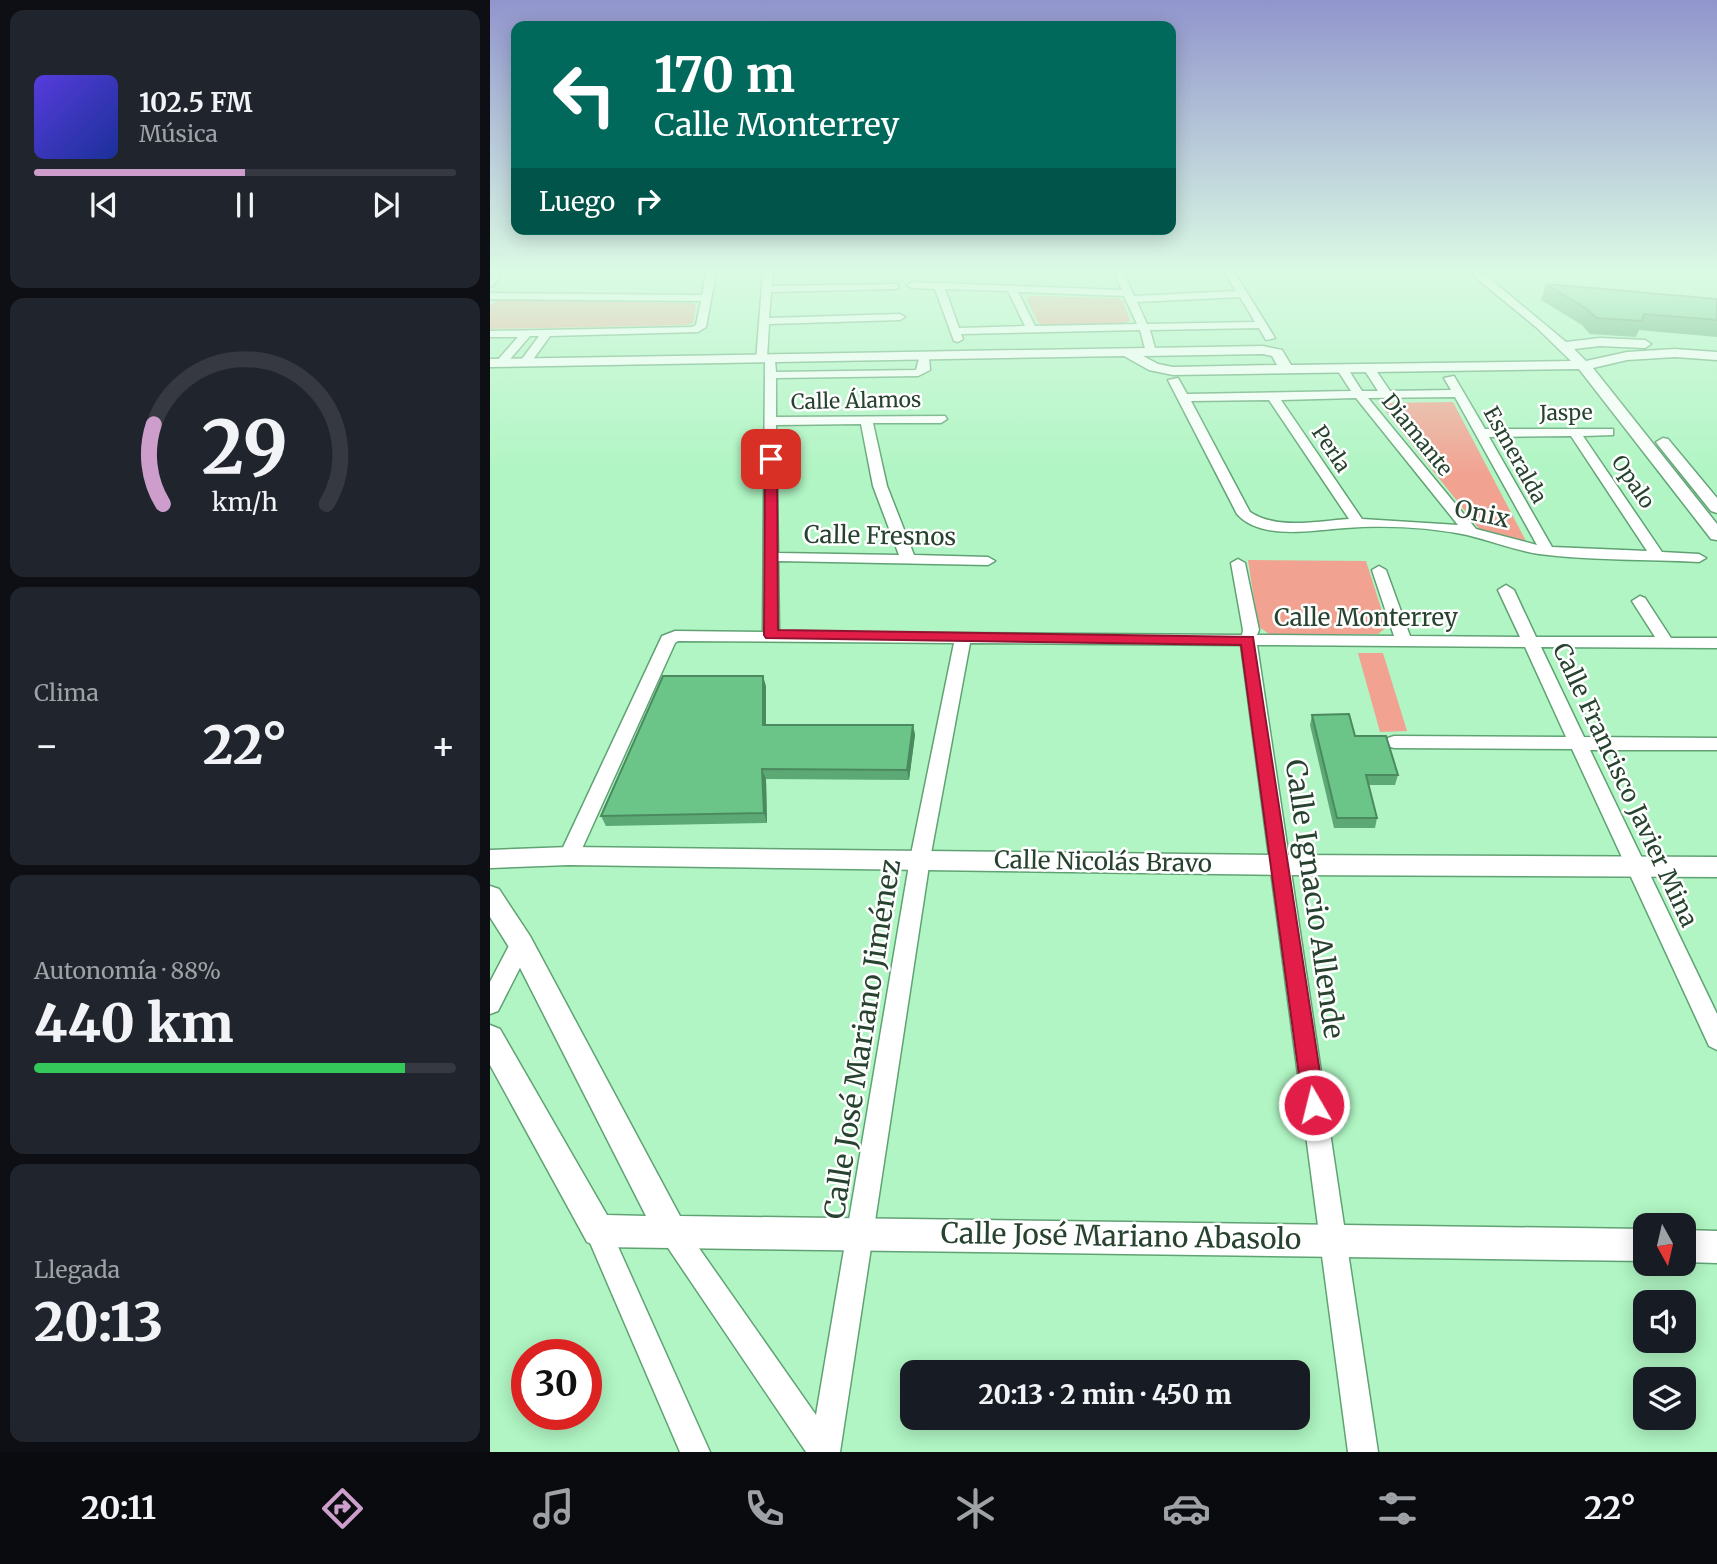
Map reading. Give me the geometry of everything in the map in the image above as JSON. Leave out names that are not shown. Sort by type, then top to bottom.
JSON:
[{"type":"street","points":[[495,363],[519,341]]},
{"type":"street","points":[[525,362],[541,341]]},
{"type":"street","points":[[765,341],[766,360],[771,374],[771,635]]},
{"type":"street","points":[[1124,341],[1127,353]]},
{"type":"street","points":[[1148,341],[1151,352]]},
{"type":"street","points":[[1566,341],[1601,365],[1717,508]]},
{"type":"street","points":[[1567,341],[1583,365],[1717,535]]},
{"type":"street","points":[[1572,345],[1717,356]]},
{"type":"street","points":[[1127,353],[1166,370],[1601,365],[1609,358],[1630,349],[1717,349]]},
{"type":"street","points":[[495,363],[1271,351],[1278,354],[1286,369]]},
{"type":"street","points":[[771,374],[920,373],[925,370],[924,357]]},
{"type":"street","name":"Diamante","points":[[1342,368],[1359,395],[1471,532]]},
{"type":"street","points":[[1369,368],[1386,394]]},
{"type":"street","name":"Esmeralda","points":[[1450,378],[1547,550]]},
{"type":"street","points":[[1174,380],[1184,398],[1458,393]]},
{"type":"street","name":"Perla","points":[[1273,397],[1358,523]]},
{"type":"street","name":"Onix","points":[[1184,398],[1244,514],[1254,522],[1277,526],[1358,523],[1471,532],[1521,547],[1547,550],[1699,558]]},
{"type":"street","name":"Calle Álamos","points":[[771,421],[941,419]]},
{"type":"street","points":[[866,420],[880,486],[908,559]]},
{"type":"street","name":"Opalo","points":[[1574,432],[1657,555]]},
{"type":"street","name":"Jaspe","points":[[1482,433],[1609,432]]},
{"type":"street","name":"Calle Fresnos","points":[[771,557],[988,561]]},
{"type":"street","name":"Calle Ignacio Allende","points":[[1238,563],[1251,630],[1248,640],[1363,1452]]},
{"type":"street","points":[[1379,570],[1404,641]]},
{"type":"street","name":"Calle Francisco Javier Mina","points":[[1506,590],[1717,1039]]},
{"type":"street","points":[[1640,601],[1666,643]]},
{"type":"street","name":"Calle Monterrey","points":[[569,856],[668,640],[678,635],[1717,643]]},
{"type":"street","name":"Calle José Mariano Jiménez","points":[[824,1452],[920,859],[962,637]]},
{"type":"street","points":[[1394,743],[1717,744]]},
{"type":"street","name":"Calle Nicolás Bravo","points":[[490,859],[569,856],[1281,865],[1717,867]]},
{"type":"street","points":[[490,896],[520,944],[670,1230],[824,1452]]},
{"type":"street","points":[[490,1004],[520,944]]},
{"type":"street","points":[[490,1038],[598,1231],[695,1452]]},
{"type":"street","name":"Calle José Mariano Abasolo","points":[[598,1231],[1633,1245]]},
{"type":"street","points":[[1696,1246],[1717,1247]]},
{"type":"shaded area","points":[[1453,402],[1527,543],[1481,531],[1379,403]]},
{"type":"shaded area","points":[[1248,560],[1366,561],[1387,627],[1378,634],[1269,634],[1258,626]]},
{"type":"shaded area","points":[[1358,653],[1383,653],[1407,731],[1380,732]]},
{"type":"building","points":[[663,676],[763,676],[763,725],[913,725],[907,770],[762,769],[764,813],[601,816]]},
{"type":"building","points":[[1349,714],[1355,736],[1386,736],[1398,775],[1366,775],[1377,818],[1337,818],[1312,715]]},
{"type":"route","points":[[771,459],[771,635],[1248,640],[1314,1105]]}]
